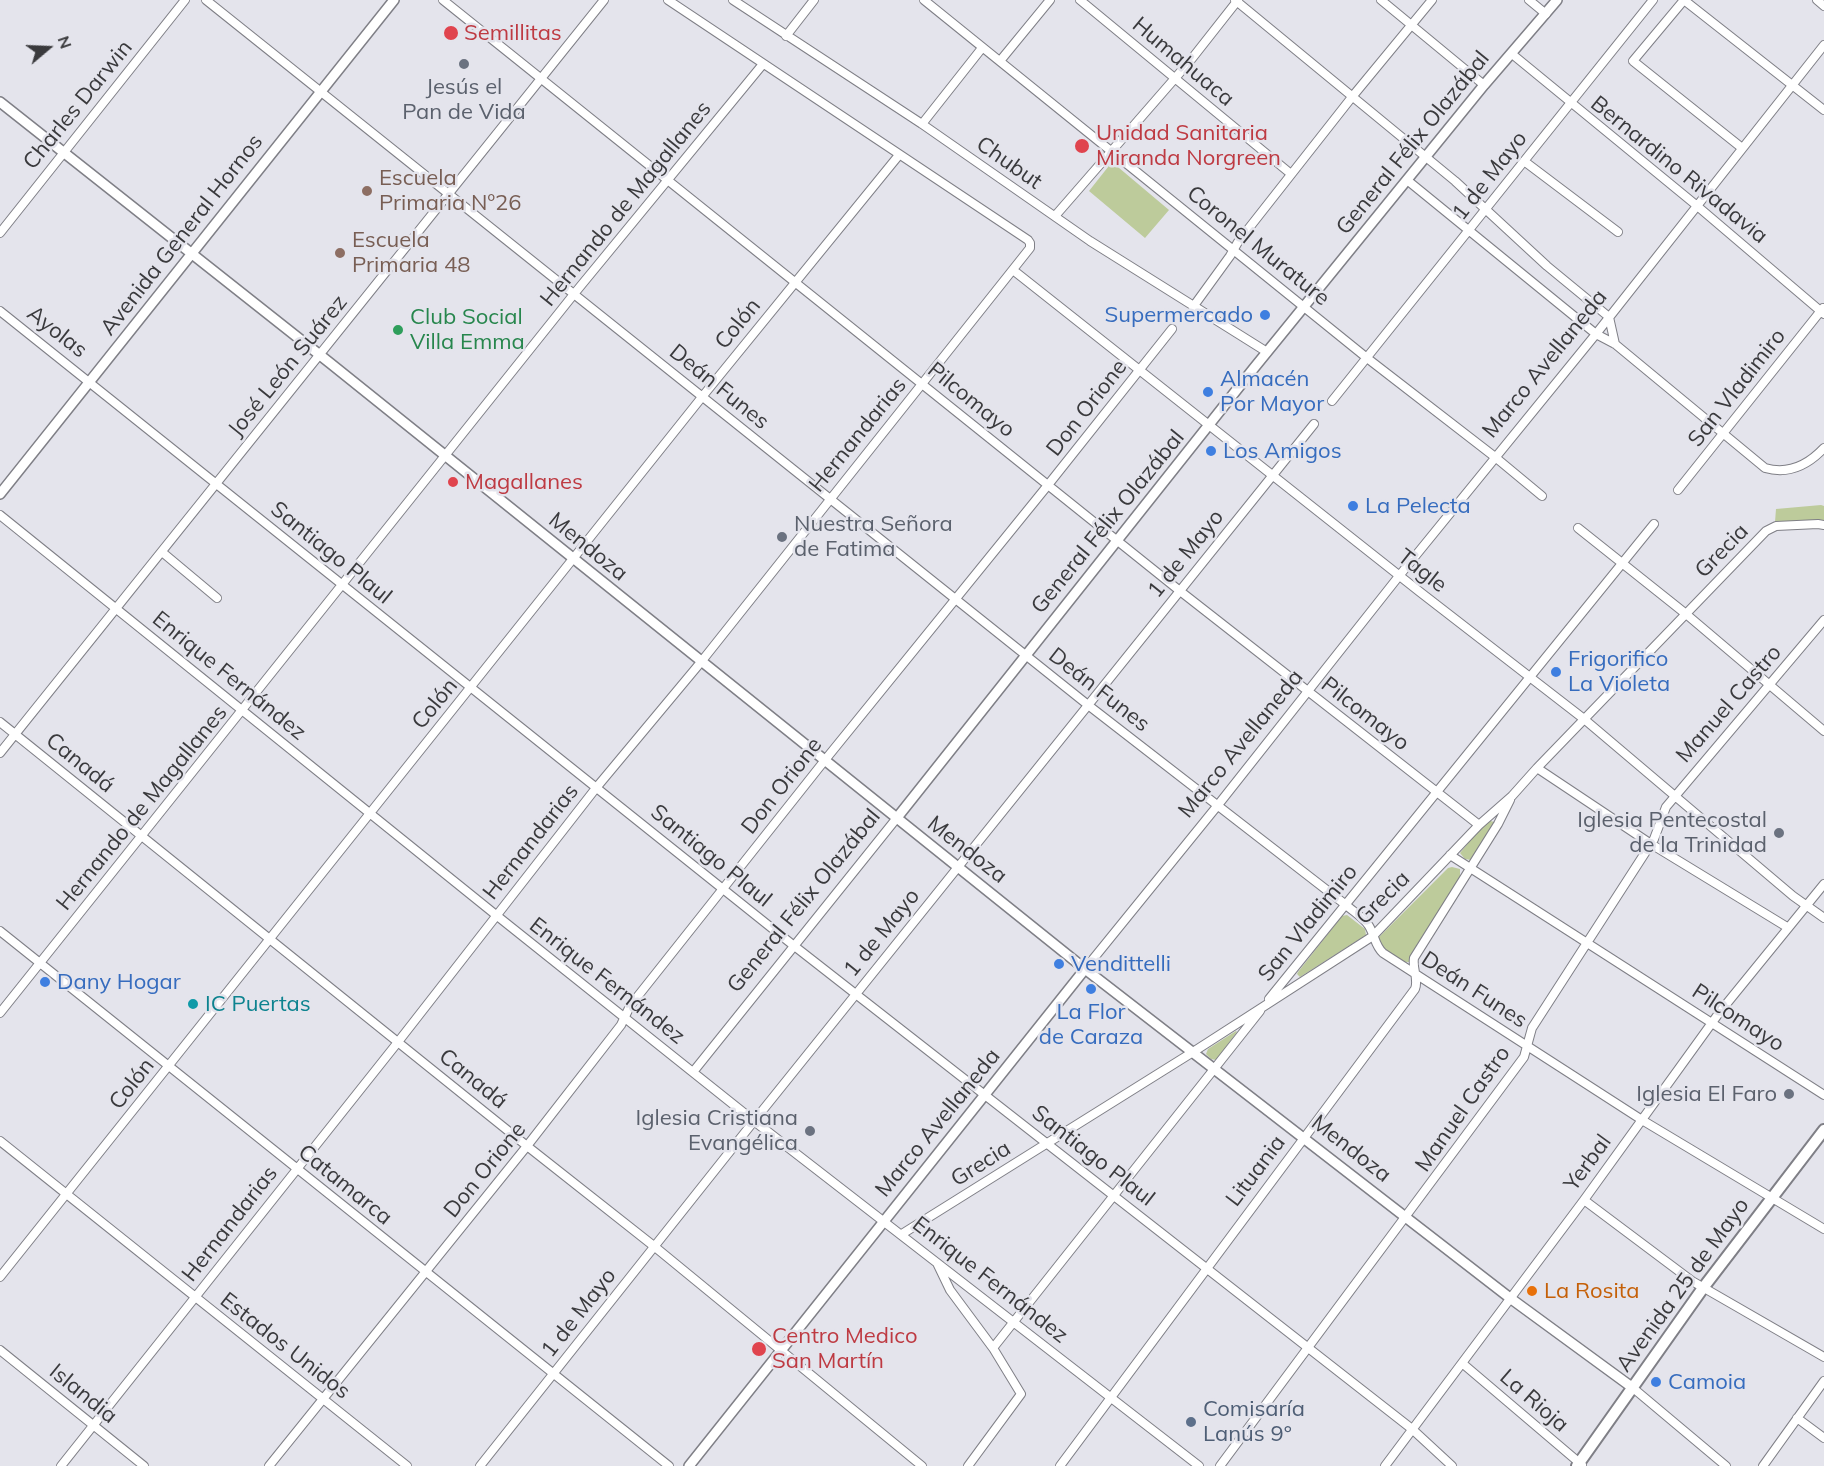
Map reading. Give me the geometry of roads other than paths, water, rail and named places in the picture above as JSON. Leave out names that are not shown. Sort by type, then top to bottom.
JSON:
[{"type":"main road","name":"Avenida 25 de Mayo","points":[[1579,1465],[1704,1288],[1824,1130]]},
{"type":"street","name":"Charles Darwin","points":[[0,233],[185,0]]},
{"type":"street","name":"Deán Funes","points":[[206,0],[1025,656],[1346,905],[1365,921],[1376,945],[1383,953],[1642,1120],[1824,1229]]},
{"type":"street","name":"Avenida General Hornos","points":[[0,494],[193,255],[394,0]]},
{"type":"street","name":"Pilcomayo","points":[[443,0],[1180,591],[1479,825]]},
{"type":"street","name":"José León Suárez","points":[[0,753],[604,0]]},
{"type":"street","points":[[668,0],[899,155]]},
{"type":"street","name":"Chubut","points":[[733,0],[922,124],[1090,241],[1267,352]]},
{"type":"street","points":[[786,36],[814,0]]},
{"type":"street","name":"Coronel Murature","points":[[924,0],[1367,358],[1542,496]]},
{"type":"street","points":[[1000,60],[1050,0]]},
{"type":"street","name":"Humahuaca","points":[[1080,0],[1291,174]]},
{"type":"street","points":[[1055,216],[1175,79],[1237,0],[1425,157],[1547,266],[1609,317],[1615,344]]},
{"type":"street","points":[[1381,0],[1484,85]]},
{"type":"street","points":[[1193,307],[1291,174],[1432,0]]},
{"type":"street","points":[[1529,0],[1546,14]]},
{"type":"street","name":"General Félix Olazábal","points":[[693,1072],[1267,352],[1484,85],[1557,0]]},
{"type":"street","name":"1 de Mayo","points":[[1332,401],[1653,0]]},
{"type":"street","points":[[1742,148],[1633,61],[1684,0],[1824,110]]},
{"type":"street","points":[[1816,0],[1824,6]]},
{"type":"street","name":"Marco Avellaneda","points":[[688,1466],[1399,576],[1596,334],[1824,45]]},
{"type":"street","points":[[922,124],[982,48]]},
{"type":"street","name":"Bernardino Rivadavia","points":[[1512,54],[1823,311]]},
{"type":"street","name":"Hernando de Magallanes","points":[[0,1013],[574,294],[763,64]]},
{"type":"street","name":"Mendoza","points":[[0,102],[446,456],[1085,969],[1510,1298],[1633,1388],[1726,1466]]},
{"type":"street","name":"Hernandarias","points":[[61,1466],[398,1042],[596,788],[701,662],[1030,248],[1030,243],[899,155]]},
{"type":"street","name":"Colón","points":[[0,1277],[702,397],[899,155]]},
{"type":"street","points":[[1524,161],[1618,232]]},
{"type":"street","points":[[1407,180],[1596,334],[1615,344],[1765,468],[1796,469],[1810,462],[1824,448]]},
{"type":"street","name":"Tagle","points":[[1013,270],[1584,720],[1806,906]]},
{"type":"street","name":"Ayolas","points":[[0,311],[91,382]]},
{"type":"street","name":"San Vladimiro","points":[[1678,490],[1823,311]]},
{"type":"street","name":"Don Orione","points":[[269,1466],[527,1146],[621,1025],[630,1006],[825,760],[1172,329]]},
{"type":"street","name":"Santiago Plaul","points":[[91,382],[723,890],[1412,1429],[1452,1466]]},
{"type":"street","name":"1 de Mayo","points":[[480,1466],[1314,424]]},
{"type":"street","name":"Enrique Fernández","points":[[0,515],[754,1121],[1199,1466]]},
{"type":"street","name":"San Vladimiro","points":[[993,1348],[1264,1006],[1653,524]]},
{"type":"street","name":"Grecia","points":[[902,1234],[1373,936],[1479,825],[1512,796],[1770,528],[1824,525]]},
{"type":"street","points":[[1578,528],[1686,614],[1824,731]]},
{"type":"street","points":[[162,552],[217,598]]},
{"type":"street","name":"Manuel Castro","points":[[1220,1466],[1524,1058],[1532,1028],[1651,844],[1661,815],[1675,795],[1824,620]]},
{"type":"street","name":"Canadá","points":[[0,722],[655,1247],[922,1466]]},
{"type":"street","points":[[1537,768],[1651,844],[1787,927]]},
{"type":"street","name":"Lituania","points":[[1059,1466],[1414,989],[1416,980],[1414,958],[1498,824],[1512,796]]},
{"type":"street","name":"Pilcomayo","points":[[1450,855],[1824,1095]]},
{"type":"street","name":"Yerbal","points":[[1385,1466],[1584,1200],[1713,1022],[1787,927],[1824,884]]},
{"type":"street","points":[[1806,906],[1824,918]]},
{"type":"street","name":"Catamarca","points":[[0,931],[669,1466]]},
{"type":"street","name":"Estados Unidos","points":[[0,1142],[407,1466]]},
{"type":"street","points":[[1584,1200],[1704,1288],[1824,1357]]},
{"type":"street","points":[[937,1262],[950,1290],[993,1348],[1020,1391],[1020,1398],[968,1466]]},
{"type":"street","name":"Islandia","points":[[0,1350],[144,1466]]},
{"type":"street","name":"La Rioja","points":[[1462,1363],[1579,1465]]},
{"type":"street","points":[[1762,1466],[1824,1382]]},
{"type":"street","points":[[1797,1418],[1824,1438]]},
{"type":"place","name":"Semillitas","points":[[451,33]]},
{"type":"place","name":"Jesús el Pan de Vida","points":[[464,64]]},
{"type":"place","name":"Unidad Sanitaria Miranda Norgreen","points":[[1082,146]]},
{"type":"place","name":"Escuela Primaria Nº26","points":[[367,191]]},
{"type":"place","name":"Escuela Primaria 48","points":[[340,253]]},
{"type":"place","name":"Supermercado","points":[[1265,315]]},
{"type":"place","name":"Club Social Villa Emma","points":[[398,330]]},
{"type":"place","name":"Almacén Por Mayor","points":[[1208,392]]},
{"type":"place","name":"Los Amigos","points":[[1211,451]]},
{"type":"place","name":"Magallanes","points":[[453,482]]},
{"type":"place","name":"La Pelecta","points":[[1353,506]]},
{"type":"place","name":"Nuestra Señora de Fatima","points":[[782,537]]},
{"type":"place","name":"Frigorifico La Violeta","points":[[1556,672]]},
{"type":"place","name":"Iglesia Pentecostal de la Trinidad","points":[[1779,833]]},
{"type":"place","name":"Vendittelli","points":[[1059,964]]},
{"type":"place","name":"Dany Hogar","points":[[45,982]]},
{"type":"place","name":"La Flor de Caraza","points":[[1091,989]]},
{"type":"place","name":"IC Puertas","points":[[193,1004]]},
{"type":"place","name":"Iglesia El Faro","points":[[1789,1094]]},
{"type":"place","name":"Iglesia Cristiana Evangélica","points":[[810,1131]]},
{"type":"place","name":"La Rosita","points":[[1532,1291]]},
{"type":"place","name":"Centro Medico San Martín","points":[[759,1349]]},
{"type":"place","name":"Camoia","points":[[1656,1382]]},
{"type":"place","name":"Comisaría Lanús 9°","points":[[1191,1422]]}]
